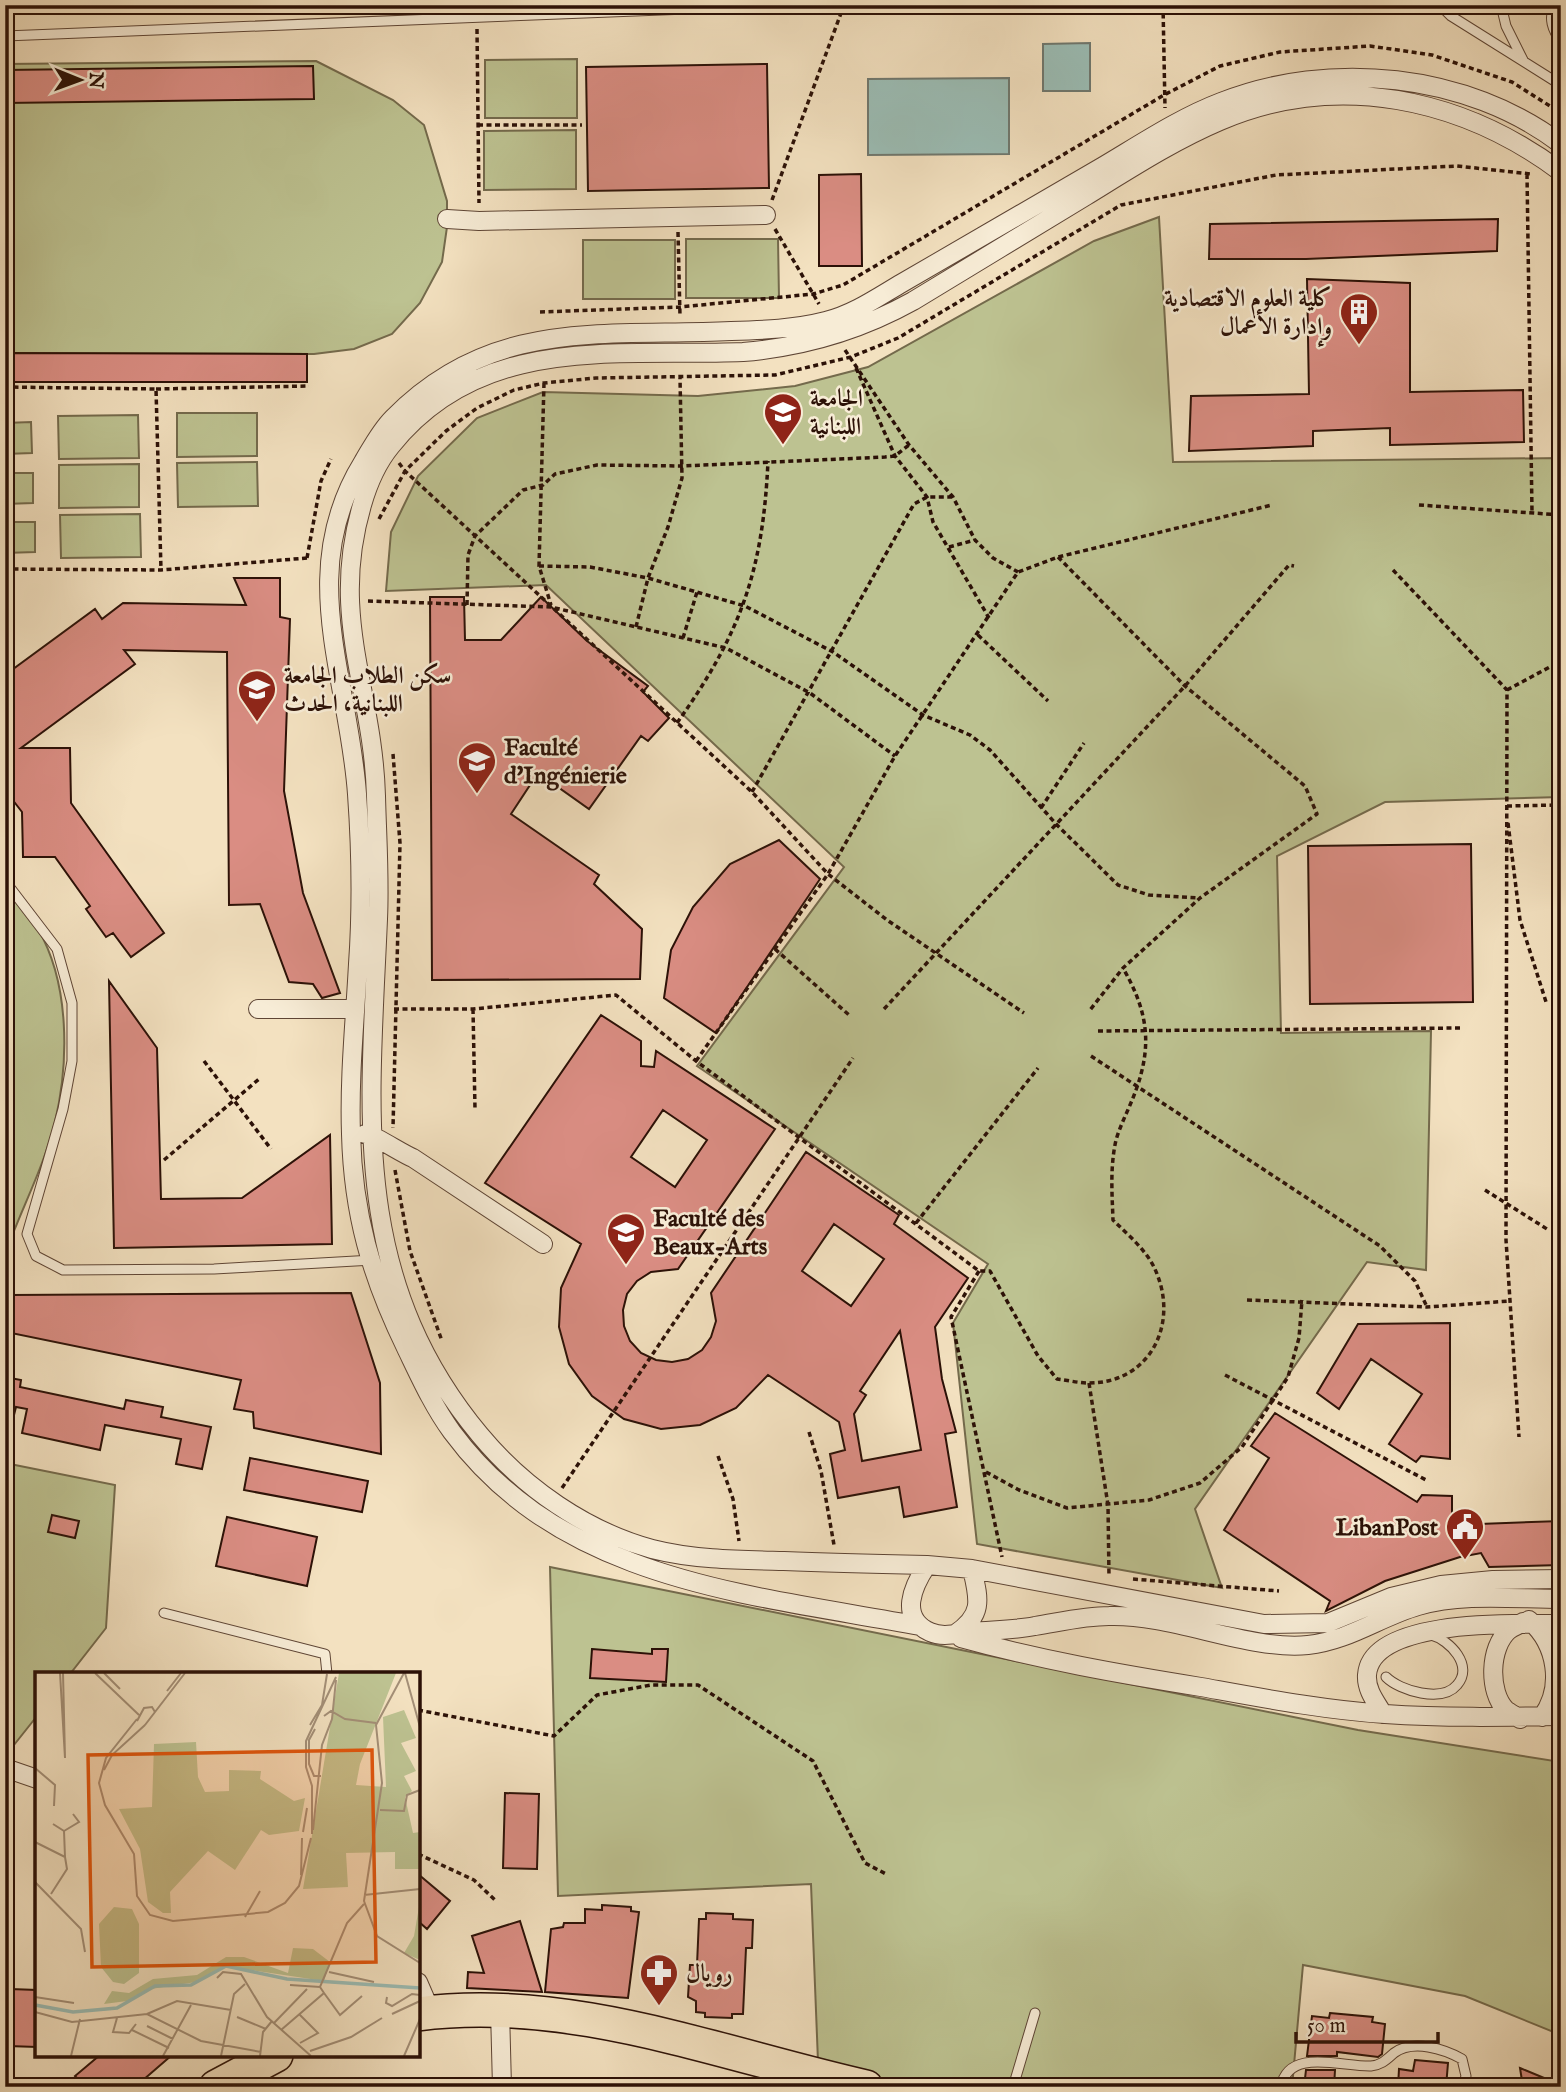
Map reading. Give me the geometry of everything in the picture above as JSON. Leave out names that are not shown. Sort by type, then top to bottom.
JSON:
[{"type":"highway","points":[[423,2003],[542,2013],[633,2029],[866,2087]]},
{"type":"highway","points":[[216,2087],[272,2057]]},
{"type":"street","points":[[1552,1599],[1443,1600],[1417,1606],[1340,1639],[1304,1646],[1266,1642],[1150,1618],[1112,1615],[953,1634],[930,1632],[920,1626],[736,1592],[637,1566],[569,1536],[537,1516],[500,1486],[451,1430],[426,1390],[384,1305],[368,1261],[356,1192],[351,1134],[353,1009],[360,917],[358,802],[350,733],[333,650],[327,601],[329,562],[339,511],[350,483],[379,434],[416,397],[444,376],[479,356],[543,337],[831,328],[855,310],[1167,129],[1222,101],[1314,80],[1356,78],[1427,85],[1462,93],[1490,103],[1538,128],[1561,144]]},
{"type":"street","points":[[1520,1719],[1506,1710],[1501,1703],[1494,1682],[1496,1652],[1508,1631],[1527,1621],[1552,1599],[1561,1581],[1484,1581],[1419,1589],[1328,1623],[1264,1624],[972,1569],[927,1565],[742,1560],[682,1555],[650,1548],[572,1516],[516,1472],[461,1411],[422,1346],[389,1259],[378,1206],[370,1133],[373,1009],[379,915],[376,786],[365,705],[353,649],[348,598],[353,534],[368,485],[389,447],[426,411],[453,391],[487,374],[539,358],[775,350],[831,328],[884,317],[1120,175],[1222,120],[1276,104],[1334,96],[1385,97],[1438,108],[1478,122],[1522,146],[1561,172]]},
{"type":"street","points":[[1522,146],[1538,128]]},
{"type":"street","points":[[1120,175],[1123,154]]},
{"type":"street","points":[[447,219],[479,221],[766,215]]},
{"type":"street","points":[[329,562],[349,566]]},
{"type":"street","points":[[333,650],[353,649]]},
{"type":"street","points":[[258,1009],[353,1009]]},
{"type":"street","points":[[351,1134],[370,1133],[392,1149],[413,1158],[543,1244]]},
{"type":"street","points":[[920,1626],[912,1614],[909,1598],[914,1584],[927,1565]]},
{"type":"street","points":[[953,1634],[969,1624],[977,1609],[972,1569]]},
{"type":"street","points":[[1484,1581],[1508,1599],[1551,1650],[1554,1663],[1553,1699],[1542,1717]]},
{"type":"street","points":[[1383,1714],[1368,1683],[1369,1665],[1387,1648],[1423,1633],[1469,1624],[1527,1621],[1561,1624]]},
{"type":"street","points":[[953,1634],[1015,1653],[1269,1699],[1383,1714],[1520,1719],[1561,1716]]},
{"type":"street","points":[[5,1768],[35,1778]]},
{"type":"street","points":[[500,2010],[502,2087]]},
{"type":"lane","points":[[5,36],[477,20],[787,5]]},
{"type":"lane","points":[[1440,5],[1451,16],[1561,85]]},
{"type":"lane","points":[[1501,5],[1506,26],[1524,61]]},
{"type":"lane","points":[[1556,5],[1552,10],[1552,30],[1561,41]]},
{"type":"lane","points":[[5,881],[57,949],[72,1003],[72,1061],[63,1109],[27,1234],[36,1256],[63,1270],[214,1269],[389,1259]]},
{"type":"lane","points":[[164,1613],[326,1654],[327,1672]]},
{"type":"lane","points":[[1386,1677],[1396,1687],[1419,1693],[1448,1692],[1460,1683],[1462,1667],[1456,1652],[1438,1637],[1423,1633]]},
{"type":"lane","points":[[1013,2087],[1035,2013]]},
{"type":"lane","points":[[1281,2087],[1283,2074],[1290,2066],[1320,2062],[1373,2066],[1385,2062],[1396,2051],[1414,2045],[1450,2052],[1462,2059],[1466,2076],[1463,2087]]},
{"type":"path","points":[[844,5],[766,215],[831,328],[909,444],[953,497],[975,540],[993,558],[1018,572]]},
{"type":"path","points":[[1163,5],[1167,129]]},
{"type":"path","points":[[477,20],[479,221]]},
{"type":"path","points":[[478,124],[582,125]]},
{"type":"path","points":[[376,528],[405,471],[446,431],[477,408],[514,390],[544,383],[596,378],[775,375],[850,357],[898,338],[1121,205],[1276,175],[1457,166],[1535,175]]},
{"type":"path","points":[[1527,174],[1532,512]]},
{"type":"path","points":[[850,357],[895,456],[927,497],[933,522],[989,618]]},
{"type":"path","points":[[539,358],[544,383],[539,566],[551,607]]},
{"type":"path","points":[[5,387],[156,389],[309,386]]},
{"type":"path","points":[[156,389],[161,570]]},
{"type":"path","points":[[467,605],[468,555],[475,536],[523,490],[543,485],[555,474],[581,467],[682,466],[895,456],[909,444]]},
{"type":"path","points":[[389,447],[405,471],[752,792],[828,874],[887,920],[938,952],[1024,1013]]},
{"type":"path","points":[[307,558],[321,481],[331,459]]},
{"type":"path","points":[[677,723],[726,648],[745,606],[759,556],[768,461]]},
{"type":"path","points":[[636,627],[648,578],[676,501],[682,466]]},
{"type":"path","points":[[752,792],[834,652],[914,505],[927,497],[953,497]]},
{"type":"path","points":[[696,1061],[828,874],[895,756],[1018,572],[1058,557],[1272,505]]},
{"type":"path","points":[[1419,505],[1561,515]]},
{"type":"path","points":[[948,547],[975,540]]},
{"type":"path","points":[[1058,557],[1185,686],[1305,786],[1317,814],[1200,898],[1123,968],[1090,1010]]},
{"type":"path","points":[[5,569],[161,570],[307,558],[329,562]]},
{"type":"path","points":[[884,1009],[1185,686],[1289,565],[1294,566]]},
{"type":"path","points":[[539,566],[590,567],[648,578],[745,606],[834,652],[923,715],[970,735],[990,750],[1057,825],[1118,885],[1149,895],[1200,898]]},
{"type":"path","points":[[1393,569],[1507,690],[1506,1240],[1519,1437]]},
{"type":"path","points":[[369,588],[370,612]]},
{"type":"path","points":[[683,638],[697,592]]},
{"type":"path","points":[[348,598],[368,601],[551,607],[726,648],[810,693],[895,756]]},
{"type":"path","points":[[978,635],[1048,701]]},
{"type":"path","points":[[1507,690],[1561,661]]},
{"type":"path","points":[[1041,808],[1084,743]]},
{"type":"path","points":[[392,751],[400,843],[392,1149],[410,1251],[448,1352]]},
{"type":"path","points":[[1506,806],[1561,805]]},
{"type":"path","points":[[1506,806],[1520,920],[1547,1005]]},
{"type":"path","points":[[775,949],[849,1015]]},
{"type":"path","points":[[373,1009],[472,1009],[616,995],[696,1061],[979,1271],[990,1271],[1038,1356],[1057,1379],[1089,1383],[1117,1379],[1145,1363],[1159,1341],[1166,1306],[1157,1273],[1143,1250],[1114,1220],[1110,1172],[1117,1138],[1137,1088],[1147,1033],[1143,1008],[1123,968]]},
{"type":"path","points":[[472,1009],[475,1109]]},
{"type":"path","points":[[1098,1031],[1147,1033],[1461,1028]]},
{"type":"path","points":[[1091,1056],[1380,1246],[1415,1281],[1427,1307]]},
{"type":"path","points":[[562,1489],[853,1058]]},
{"type":"path","points":[[204,1060],[271,1149]]},
{"type":"path","points":[[915,1223],[1038,1068]]},
{"type":"path","points":[[164,1160],[259,1079]]},
{"type":"path","points":[[1485,1190],[1547,1228]]},
{"type":"path","points":[[979,1271],[951,1317],[1003,1562],[990,1560]]},
{"type":"path","points":[[1247,1300],[1302,1300],[1427,1307],[1509,1301]]},
{"type":"path","points":[[986,1472],[1019,1490],[1067,1507],[1149,1500],[1200,1483],[1242,1447],[1288,1377],[1299,1338],[1302,1300]]},
{"type":"path","points":[[1225,1375],[1428,1481]]},
{"type":"path","points":[[1089,1383],[1108,1505],[1109,1577]]},
{"type":"path","points":[[809,1432],[821,1471],[835,1554]]},
{"type":"path","points":[[718,1456],[733,1499],[739,1541]]},
{"type":"path","points":[[552,1481],[571,1495]]},
{"type":"path","points":[[726,1540],[751,1543]]},
{"type":"path","points":[[1096,1575],[1279,1591]]},
{"type":"path","points":[[420,1710],[554,1736],[597,1695],[651,1685],[698,1685],[813,1761],[865,1863],[886,1874]]},
{"type":"path","points":[[420,1855],[474,1880],[495,1900]]},
{"type":"green space","points":[[577,59],[577,118],[485,118],[485,60]]},
{"type":"green space","points":[[316,61],[393,100],[424,125],[447,201],[447,227],[442,262],[420,303],[392,334],[354,349],[314,354],[5,353],[5,64]]},
{"type":"green space","points":[[576,130],[576,189],[484,190],[484,131]]},
{"type":"green space","points":[[1159,217],[1173,462],[1561,458],[1561,797],[1385,802],[1277,856],[1281,1033],[1431,1031],[1426,1270],[1367,1262],[1195,1509],[1222,1588],[977,1544],[953,1323],[988,1264],[697,1066],[844,867],[546,585],[386,591],[391,532],[418,476],[477,418],[543,392],[698,396],[795,386],[868,367],[1094,241]]},
{"type":"green space","points":[[686,239],[778,239],[779,298],[686,298]]},
{"type":"green space","points":[[583,240],[675,240],[675,299],[583,299]]},
{"type":"green space","points":[[177,413],[257,413],[257,456],[177,457]]},
{"type":"green space","points":[[138,415],[139,458],[59,459],[58,416]]},
{"type":"green space","points":[[31,422],[32,453],[5,454],[5,423]]},
{"type":"green space","points":[[257,462],[258,506],[178,507],[177,463]]},
{"type":"green space","points":[[139,464],[139,507],[59,508],[59,465]]},
{"type":"green space","points":[[5,473],[33,473],[33,503],[5,504]]},
{"type":"green space","points":[[140,514],[141,557],[61,558],[60,515]]},
{"type":"green space","points":[[5,522],[35,522],[35,552],[5,553]]},
{"type":"green space","points":[[5,888],[31,918],[48,951],[61,998],[64,1049],[60,1099],[51,1136],[14,1231],[5,1246]]},
{"type":"green space","points":[[5,1463],[115,1485],[106,1628],[72,1672],[35,1672],[35,1719],[6,1755]]},
{"type":"green space","points":[[550,1567],[1358,1730],[1561,1762],[1561,2035],[1465,1996],[1303,1965],[1292,2087],[819,2087],[811,1884],[558,1896]]},
{"type":"water","points":[[1090,43],[1090,91],[1043,91],[1043,44]]},
{"type":"water","points":[[1009,78],[1009,154],[868,155],[868,79]]},
{"type":"building","points":[[767,64],[769,188],[588,191],[586,67]]},
{"type":"building","points":[[313,66],[314,99],[5,103],[5,70]]},
{"type":"building","points":[[861,174],[862,266],[819,266],[819,175]]},
{"type":"building","points":[[1498,219],[1497,251],[1306,259],[1209,259],[1210,224]]},
{"type":"building","name":"كلية العلوم الاقتصادية وإدارة الأعمال","points":[[1307,279],[1410,283],[1410,392],[1523,390],[1524,442],[1390,445],[1390,428],[1313,431],[1313,446],[1189,451],[1191,396],[1309,394]]},
{"type":"building","points":[[7,353],[307,354],[307,382],[7,382]]},
{"type":"building","points":[[234,578],[280,578],[280,617],[290,619],[284,791],[303,893],[340,993],[322,998],[313,984],[289,982],[260,904],[229,905],[227,652],[124,650],[135,664],[21,748],[70,748],[71,803],[164,933],[131,957],[113,933],[106,937],[86,909],[90,906],[55,857],[23,857],[22,812],[5,790],[5,675],[95,609],[102,619],[123,603],[246,605]]},
{"type":"building","name":"Faculté d'Ingénierie","points":[[430,597],[464,597],[465,640],[501,640],[541,597],[587,641],[648,686],[643,692],[669,718],[648,741],[641,736],[589,809],[538,773],[511,814],[599,875],[594,884],[642,929],[640,979],[432,980]]},
{"type":"building","points":[[779,840],[820,879],[716,1033],[664,998],[671,950],[693,907],[730,864]]},
{"type":"building","points":[[1471,844],[1473,1002],[1310,1004],[1308,846]]},
{"type":"building","points":[[109,981],[157,1048],[161,1199],[242,1198],[330,1135],[332,1244],[114,1248]]},
{"type":"building","name":"Faculté des Beaux-Arts","points":[[601,1015],[641,1041],[641,1066],[654,1067],[656,1051],[775,1129],[678,1269],[651,1272],[637,1281],[627,1294],[623,1310],[624,1326],[630,1341],[641,1353],[656,1360],[672,1362],[688,1359],[702,1350],[711,1337],[716,1321],[711,1293],[806,1152],[899,1215],[894,1224],[968,1278],[935,1327],[942,1379],[956,1432],[945,1434],[957,1507],[904,1517],[899,1487],[838,1498],[830,1454],[845,1450],[839,1422],[768,1375],[736,1408],[700,1425],[661,1429],[624,1419],[592,1396],[569,1364],[559,1327],[561,1288],[581,1244],[485,1183]],"holes":[[[663,1110],[707,1140],[675,1187],[631,1157]],[[834,1224],[884,1259],[851,1306],[802,1271]],[[900,1331],[921,1450],[862,1461],[854,1414],[866,1395],[860,1391]]]},
{"type":"building","points":[[351,1293],[380,1383],[381,1454],[254,1428],[253,1412],[234,1409],[241,1380],[11,1333],[11,1295]]},
{"type":"building","points":[[1450,1323],[1450,1459],[1421,1456],[1416,1462],[1389,1444],[1422,1394],[1371,1359],[1339,1409],[1317,1393],[1358,1324]]},
{"type":"building","points":[[5,1377],[21,1380],[20,1387],[124,1409],[126,1400],[163,1407],[161,1417],[211,1427],[202,1469],[176,1464],[181,1439],[105,1425],[100,1450],[22,1433],[27,1409],[16,1407],[12,1423],[5,1423]]},
{"type":"building","points":[[1275,1413],[1417,1502],[1422,1495],[1452,1496],[1452,1525],[1561,1521],[1561,1565],[1489,1567],[1481,1553],[1460,1557],[1385,1581],[1326,1611],[1330,1601],[1224,1530],[1269,1458],[1251,1446]]},
{"type":"building","points":[[250,1458],[368,1481],[362,1512],[244,1490]]},
{"type":"building","points":[[52,1515],[79,1521],[75,1538],[48,1532]]},
{"type":"building","points":[[227,1517],[317,1537],[307,1586],[216,1566]]},
{"type":"building","points":[[592,1649],[652,1654],[652,1649],[668,1649],[666,1682],[590,1678]]},
{"type":"building","points":[[505,1793],[539,1794],[537,1869],[503,1868]]},
{"type":"building","points":[[420,1876],[450,1901],[427,1929],[420,1923]]},
{"type":"building","points":[[602,1905],[631,1907],[631,1911],[639,1912],[628,1998],[545,1992],[551,1929],[563,1927],[564,1923],[585,1923],[585,1909],[602,1910]]},
{"type":"building","points":[[706,1913],[733,1914],[733,1919],[753,1920],[752,1948],[746,1948],[743,2014],[732,2014],[732,2018],[705,2017],[705,2013],[696,2012],[696,2001],[688,1997],[690,1965],[697,1965],[699,1919],[706,1919]]},
{"type":"building","points":[[520,1921],[542,1992],[467,1988],[468,1972],[484,1973],[472,1936]]},
{"type":"building","points":[[10,1989],[35,1990],[35,2047],[8,2046]]},
{"type":"building","points":[[1330,2013],[1373,2017],[1372,2022],[1385,2024],[1382,2054],[1378,2057],[1337,2052],[1337,2056],[1307,2056],[1312,2016],[1329,2018]]},
{"type":"building","points":[[98,2057],[170,2057],[135,2087],[85,2087],[75,2076]]},
{"type":"building","points":[[1415,2060],[1448,2063],[1446,2087],[1398,2087],[1399,2069],[1413,2071]]},
{"type":"building","points":[[1520,2068],[1561,2085],[1561,2087],[1523,2087]]},
{"type":"building","points":[[1306,2070],[1335,2070],[1334,2087],[1304,2087]]},
{"type":"place","name":"كلية العلوم الاقتصادية وإدارة الأعمال","points":[[1359,346]]},
{"type":"place","name":"الجامعة اللبنانية","points":[[783,446]]},
{"type":"place","name":"سكن الطلاب الجامعة اللبنانية، الحدث","points":[[257,723]]},
{"type":"place","name":"Faculté d'Ingénierie","points":[[477,795]]},
{"type":"place","name":"Faculté des Beaux-Arts","points":[[626,1266]]},
{"type":"place","name":"LibanPost","points":[[1465,1561]]},
{"type":"place","name":"رويال","points":[[659,2007]]}]
